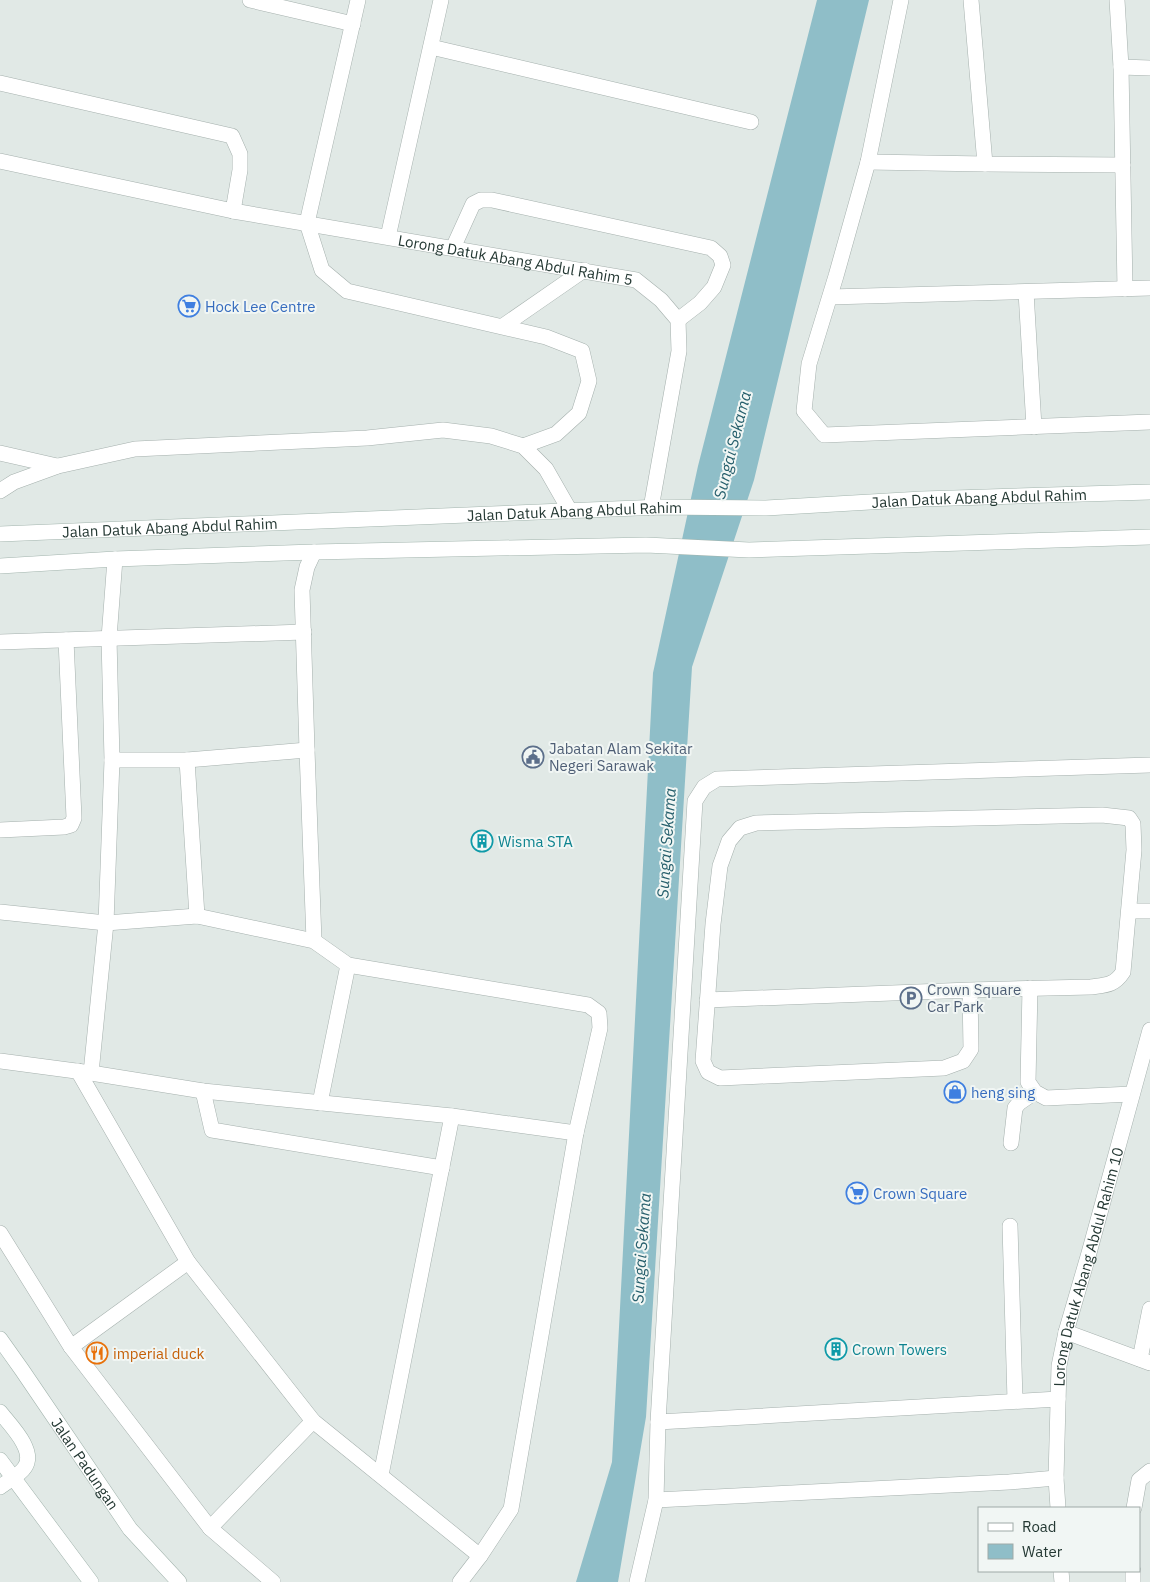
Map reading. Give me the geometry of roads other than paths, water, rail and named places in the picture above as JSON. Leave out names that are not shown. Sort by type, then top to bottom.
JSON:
[{"type":"street","points":[[250,0],[353,24]]},
{"type":"street","points":[[358,0],[306,223],[322,270],[347,291],[503,326],[546,337],[582,351],[589,381],[579,413],[556,434],[523,446]]},
{"type":"street","name":"Lorong Datuk Abang Abdul Rahim 5","points":[[388,237],[442,0]]},
{"type":"street","points":[[901,0],[868,162],[809,364],[804,411],[824,435],[1150,422]]},
{"type":"street","points":[[971,0],[985,164]]},
{"type":"street","points":[[1117,0],[1121,67],[1126,289]]},
{"type":"street","points":[[431,47],[751,122]]},
{"type":"street","points":[[1121,67],[1150,68]]},
{"type":"street","points":[[0,83],[232,136],[240,154],[240,170],[233,211]]},
{"type":"street","points":[[868,162],[1123,165]]},
{"type":"street","name":"Lorong Datuk Abang Abdul Rahim 5","points":[[1,164],[233,211],[636,280],[661,300],[678,320]]},
{"type":"street","points":[[453,248],[473,204],[481,200],[492,200],[711,248],[720,256],[723,265],[714,287],[700,303],[678,320],[679,351],[656,508]]},
{"type":"street","points":[[503,326],[584,270]]},
{"type":"street","points":[[830,297],[1150,288]]},
{"type":"street","points":[[1026,292],[1034,427]]},
{"type":"street","points":[[0,491],[14,482],[58,466],[136,449],[366,438],[443,430],[491,436],[523,446],[546,469],[570,511]]},
{"type":"street","points":[[0,453],[58,466]]},
{"type":"street","name":"Jalan Datuk Abang Abdul Rahim","points":[[0,534],[570,511],[656,508],[766,508],[922,499],[1150,492]]},
{"type":"street","name":"Jalan Datuk Abang Abdul Rahim","points":[[0,566],[115,559],[314,552],[646,545],[749,550],[1150,537]]},
{"type":"street","points":[[314,552],[307,567],[302,590],[314,941]]},
{"type":"street","points":[[115,559],[109,638],[112,760],[106,924],[85,1072],[188,1262],[313,1421],[381,1474],[480,1556]]},
{"type":"street","points":[[0,642],[304,632]]},
{"type":"street","points":[[0,830],[64,827],[71,825],[74,818],[66,640]]},
{"type":"street","points":[[112,760],[188,760],[306,750]]},
{"type":"street","points":[[188,760],[197,916]]},
{"type":"street","points":[[637,1582],[656,1500],[658,1422],[695,801],[704,788],[717,779],[1150,765]]},
{"type":"street","points":[[707,1000],[970,990],[1091,987],[1109,984],[1118,980],[1123,972],[1134,850],[1133,824],[1129,818],[1102,815],[756,823],[740,828],[729,841],[720,866],[713,924],[707,1000],[703,1061],[708,1072],[720,1078],[944,1068],[963,1061],[971,1049],[970,990]]},
{"type":"street","points":[[1129,911],[1150,911]]},
{"type":"street","points":[[0,912],[106,924],[197,916],[314,941],[348,965],[588,1006],[599,1013],[600,1028],[576,1133],[511,1508],[480,1556],[460,1582]]},
{"type":"street","points":[[320,1103],[348,965]]},
{"type":"street","points":[[1030,988],[1028,1082],[1035,1092],[1046,1098],[1132,1094]]},
{"type":"street","name":"Lorong Datuk Abang Abdul Rahim 10","points":[[1058,1507],[1056,1478],[1059,1366],[1066,1332],[1150,1030]]},
{"type":"street","points":[[0,1061],[85,1072],[203,1091],[452,1116],[576,1133]]},
{"type":"street","points":[[203,1091],[212,1130],[442,1168]]},
{"type":"street","points":[[1011,1143],[1015,1108],[1035,1092]]},
{"type":"street","points":[[381,1474],[452,1116]]},
{"type":"street","points":[[1010,1226],[1015,1400]]},
{"type":"street","points":[[0,1233],[71,1347],[210,1528],[273,1582]]},
{"type":"street","points":[[71,1347],[188,1262]]},
{"type":"street","points":[[1066,1332],[1145,1360],[1150,1309]]},
{"type":"street","name":"Jalan Padungan","points":[[0,1339],[130,1529],[179,1582]]},
{"type":"street","points":[[658,1422],[1058,1399]]},
{"type":"street","points":[[0,1412],[23,1443],[28,1453],[28,1460],[24,1468],[6,1483]]},
{"type":"street","points":[[210,1528],[313,1421]]},
{"type":"street","points":[[0,1460],[6,1483],[91,1582]]},
{"type":"street","points":[[1134,1507],[1139,1480],[1150,1471]]},
{"type":"street","points":[[656,1500],[1056,1478]]},
{"type":"water","name":"Sungai Sekama","points":[[817,0],[869,0],[754,480],[692,667],[646,1417],[618,1582],[576,1582],[612,1462],[653,673],[698,466]]},
{"type":"place","name":"Hock Lee Centre","points":[[189,306]]},
{"type":"place","name":"Jabatan Alam Sekitar Negeri Sarawak","points":[[533,757]]},
{"type":"place","name":"Wisma STA","points":[[482,841]]},
{"type":"place","name":"Crown Square Car Park","points":[[911,998]]},
{"type":"place","name":"heng sing","points":[[955,1092]]},
{"type":"place","name":"Crown Square","points":[[857,1193]]},
{"type":"place","name":"Crown Towers","points":[[836,1349]]},
{"type":"place","name":"imperial duck","points":[[97,1353]]}]
